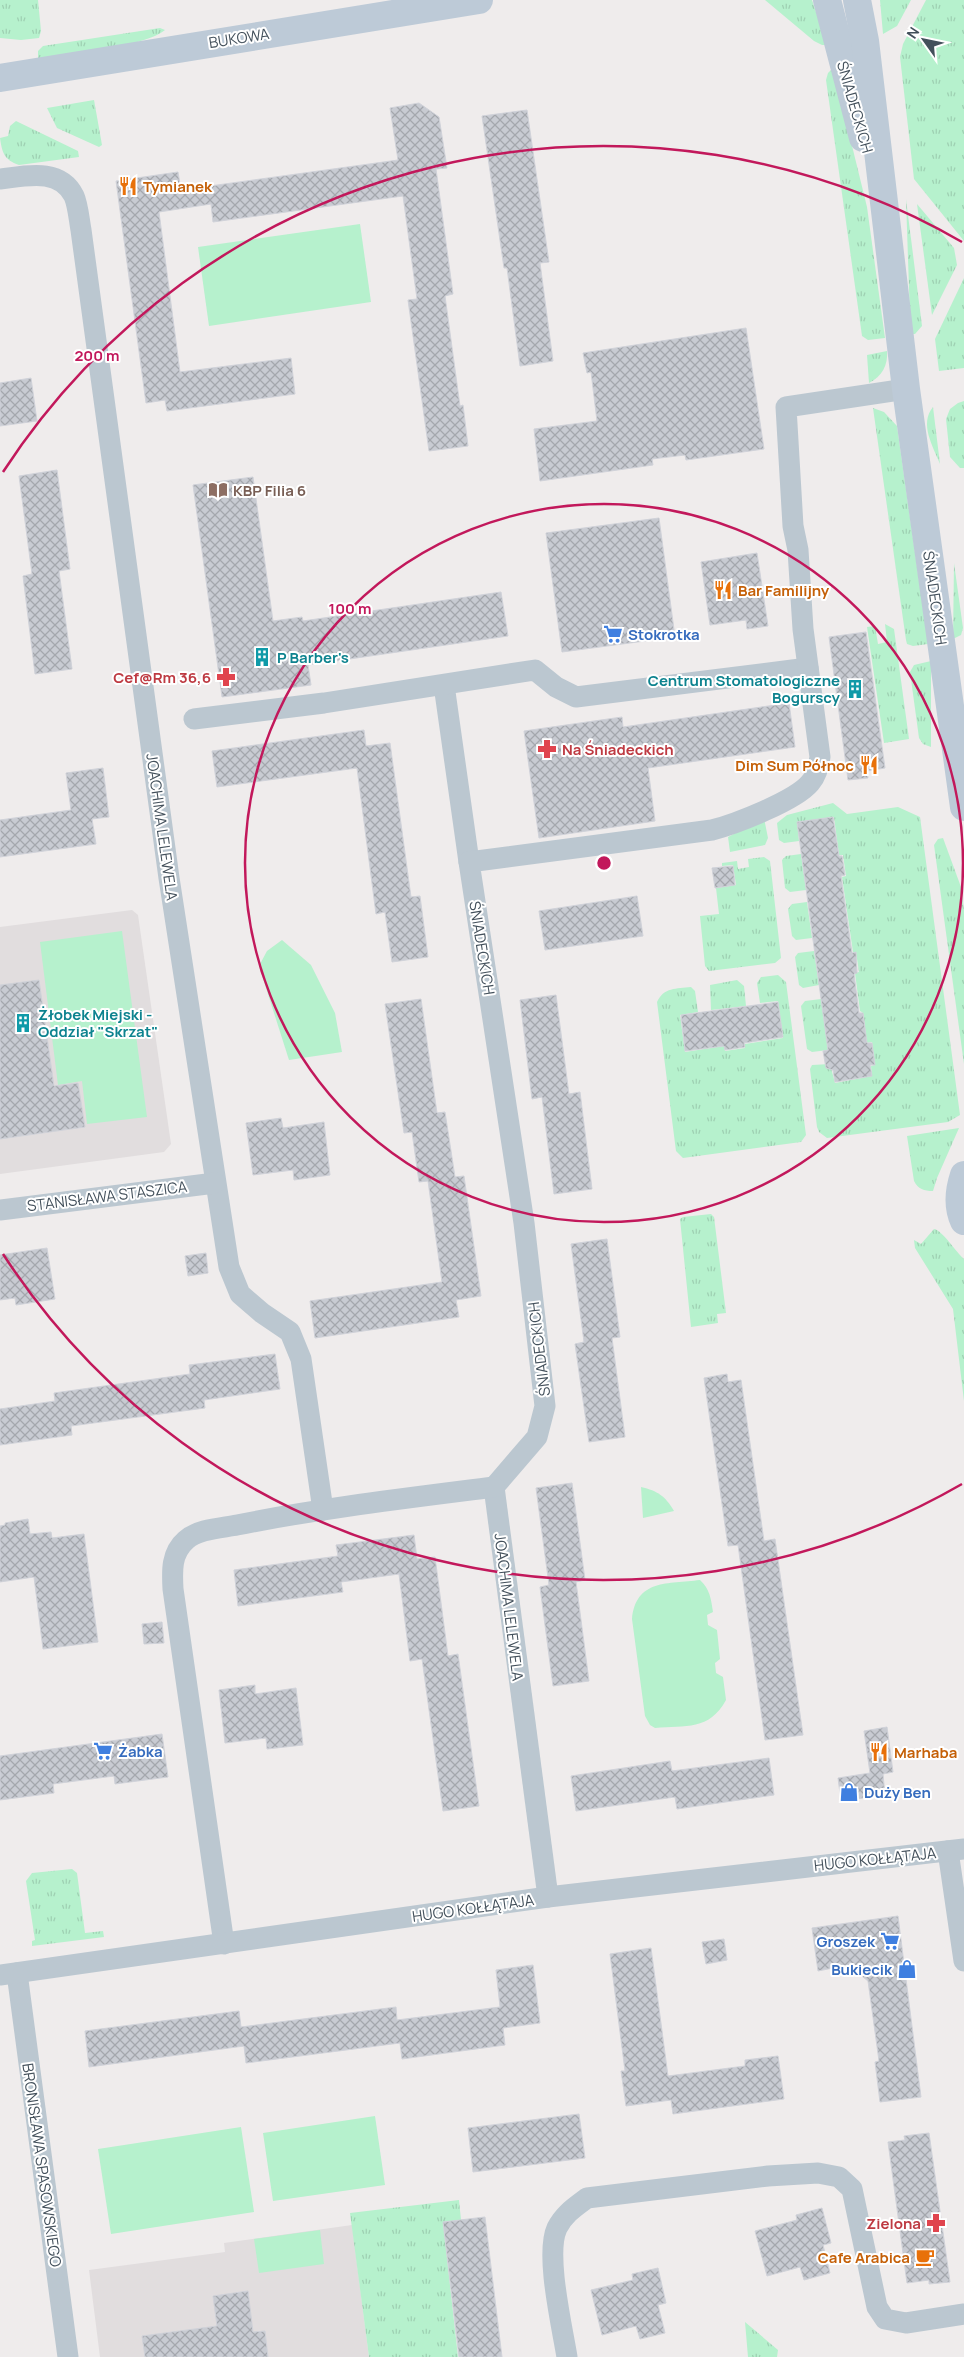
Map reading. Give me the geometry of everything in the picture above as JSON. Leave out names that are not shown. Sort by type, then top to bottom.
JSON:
[{"type":"street","name":"ŚNIADECKICH","points":[[827,0],[852,101],[886,214]]},
{"type":"street","name":"ŚNIADECKICH","points":[[857,0],[865,41],[906,389],[964,807]]},
{"type":"street","name":"BUKOWA","points":[[0,78],[472,1]]},
{"type":"street","name":"JOACHIMA LELEWELA","points":[[0,179],[38,174],[54,177],[68,187],[74,196],[81,230],[168,868],[229,1267],[240,1294],[262,1313],[290,1332],[301,1359],[323,1510]]},
{"type":"street","points":[[469,862],[712,830],[730,825],[800,791],[810,784],[817,773],[820,757],[803,629],[798,550],[792,526],[786,407],[906,389]]},
{"type":"street","points":[[194,719],[444,685],[535,670],[556,688],[576,696],[808,668]]},
{"type":"street","name":"ŚNIADECKICH","points":[[444,685],[524,1223],[545,1406],[537,1436],[494,1487]]},
{"type":"street","points":[[964,1174],[959,1197],[964,1221]]},
{"type":"street","name":"STANISŁAWA STASZICA","points":[[0,1210],[215,1183]]},
{"type":"street","name":"JOACHIMA LELEWELA","points":[[494,1487],[548,1897]]},
{"type":"street","points":[[224,1944],[184,1674],[172,1568],[178,1550],[187,1539],[201,1533],[323,1510],[494,1487]]},
{"type":"street","name":"HUGO KOŁŁĄTAJA","points":[[8,1974],[548,1897],[956,1850],[964,1961]]},
{"type":"street","name":"BRONISŁAWA SPASOWSKIEGO","points":[[8,1974],[68,2357]]},
{"type":"street","points":[[567,2357],[552,2253],[557,2229],[568,2212],[587,2198],[768,2176],[818,2172],[839,2177],[852,2189],[878,2307],[885,2319],[906,2323],[964,2314]]},
{"type":"shaded area","points":[[132,910],[138,915],[171,1144],[164,1152],[0,1174],[0,927]]},
{"type":"shaded area","points":[[352,2225],[369,2357],[100,2357],[89,2270],[225,2252],[224,2243]]},
{"type":"green space","points":[[0,0],[38,0],[41,31],[39,38],[21,40],[0,38]]},
{"type":"green space","points":[[765,0],[812,0],[827,45],[814,41]]},
{"type":"green space","points":[[880,0],[911,0],[897,26],[883,34]]},
{"type":"green space","points":[[926,0],[964,0],[964,241],[914,179],[900,57],[903,44]]},
{"type":"green space","points":[[160,28],[165,30],[141,41],[105,49],[38,59],[38,51],[43,46]]},
{"type":"green space","points":[[833,68],[867,207],[885,338],[868,340],[862,336],[826,80],[828,73]]},
{"type":"green space","points":[[94,100],[102,145],[99,147],[57,128],[47,108]]},
{"type":"green space","points":[[16,121],[78,151],[79,157],[19,165],[10,161],[5,155],[0,138],[8,136],[10,126]]},
{"type":"green space","points":[[906,199],[922,326],[915,334],[911,334]]},
{"type":"green space","points":[[917,204],[954,248],[957,265],[932,315]]},
{"type":"green space","points":[[360,224],[371,302],[209,326],[198,247]]},
{"type":"green space","points":[[964,278],[964,368],[939,371],[935,339]]},
{"type":"green space","points":[[887,351],[883,370],[869,383],[867,355]]},
{"type":"green space","points":[[964,401],[964,468],[960,468],[950,457],[946,419],[950,409]]},
{"type":"green space","points":[[933,407],[940,464],[927,428],[929,414]]},
{"type":"green space","points":[[873,408],[884,412],[897,426],[928,644],[913,646],[907,644],[906,640]]},
{"type":"green space","points":[[954,563],[963,628],[961,635],[953,639]]},
{"type":"green space","points":[[885,624],[894,629],[909,739],[884,743],[867,627],[875,626],[878,644],[887,642]]},
{"type":"green space","points":[[931,661],[931,747],[923,744],[919,738],[910,672],[914,665]]},
{"type":"green space","points":[[833,803],[847,814],[898,807],[920,817],[960,1115],[948,1122],[827,1138],[819,1132],[817,1127],[810,1069],[812,1065],[830,1064],[835,1083],[872,1076],[871,1066],[875,1065],[872,1042],[867,1043],[863,1013],[860,1011],[855,973],[859,972],[856,952],[853,952],[842,877],[846,876],[843,855],[839,855],[834,817],[797,822],[799,841],[784,843],[779,840],[777,823],[787,815]]},
{"type":"green space","points":[[764,818],[768,838],[765,845],[730,852],[728,837]]},
{"type":"green space","points":[[943,838],[961,887],[964,910],[964,1064],[934,845],[938,839]]},
{"type":"green space","points":[[801,854],[806,890],[790,892],[785,888],[782,860],[786,856]]},
{"type":"green space","points":[[764,857],[770,861],[781,958],[775,963],[709,971],[705,966],[700,916],[719,914],[716,888],[736,885],[733,865],[722,866],[722,863],[737,861],[738,869],[749,867],[748,859]]},
{"type":"green space","points":[[807,902],[812,938],[796,940],[792,936],[788,909],[792,904]]},
{"type":"green space","points":[[122,931],[147,1117],[87,1124],[82,1081],[58,1085],[40,942]]},
{"type":"green space","points":[[282,940],[311,965],[335,1013],[342,1052],[289,1060],[259,966],[267,951]]},
{"type":"green space","points":[[814,951],[819,985],[803,988],[799,985],[795,957],[798,953]]},
{"type":"green space","points":[[778,975],[786,982],[806,1135],[801,1142],[683,1158],[676,1151],[657,1002],[667,991],[691,987],[695,991],[698,1012],[680,1015],[685,1052],[724,1046],[725,1051],[745,1048],[745,1044],[783,1038],[778,1001],[760,1003],[757,983],[761,977]]},
{"type":"green space","points":[[737,980],[744,986],[746,1006],[711,1010],[710,985]]},
{"type":"green space","points":[[821,999],[828,1050],[812,1052],[807,1049],[801,1006],[805,1001]]},
{"type":"green space","points":[[959,1128],[933,1191],[919,1188],[914,1181],[907,1136]]},
{"type":"green space","points":[[711,1214],[714,1217],[726,1313],[717,1314],[718,1323],[691,1327],[680,1219]]},
{"type":"green space","points":[[934,1229],[945,1237],[964,1259],[964,1401],[953,1309],[915,1248],[914,1240],[921,1244]]},
{"type":"green space","points":[[641,1487],[652,1490],[660,1495],[674,1511],[643,1518]]},
{"type":"green space","points":[[700,1580],[706,1587],[711,1599],[713,1612],[707,1615],[708,1625],[717,1630],[720,1659],[715,1663],[716,1673],[723,1677],[726,1700],[712,1717],[704,1722],[687,1726],[655,1728],[650,1725],[645,1716],[632,1619],[635,1606],[647,1590],[656,1586]]},
{"type":"green space","points":[[72,1869],[77,1873],[85,1933],[103,1931],[104,1937],[32,1946],[32,1941],[35,1940],[26,1881],[32,1873]]},
{"type":"green space","points":[[375,2116],[385,2185],[273,2201],[263,2133]]},
{"type":"green space","points":[[241,2127],[254,2212],[111,2234],[98,2149]]},
{"type":"green space","points":[[459,2200],[461,2220],[443,2222],[458,2357],[369,2357],[350,2213]]},
{"type":"green space","points":[[320,2230],[324,2264],[259,2273],[254,2239]]},
{"type":"green space","points":[[745,2322],[778,2350],[777,2357],[748,2357]]},
{"type":"building","points":[[419,103],[439,117],[447,168],[436,169],[453,294],[445,296],[460,406],[463,405],[468,446],[429,451],[408,300],[417,299],[403,196],[213,222],[211,204],[159,212],[180,372],[291,358],[295,394],[167,411],[165,400],[146,403],[116,181],[178,172],[181,190],[398,160],[390,108]]},
{"type":"building","points":[[527,110],[549,262],[540,263],[553,361],[520,366],[507,268],[504,268],[482,116]]},
{"type":"building","points":[[746,328],[764,449],[686,460],[685,455],[652,459],[653,465],[540,481],[534,429],[597,421],[591,372],[587,373],[583,353]]},
{"type":"building","points":[[31,378],[37,421],[0,426],[0,383]]},
{"type":"building","points":[[57,470],[70,569],[59,571],[72,669],[35,674],[23,576],[32,574],[19,476]]},
{"type":"building","points":[[253,477],[273,621],[302,617],[303,621],[501,592],[508,636],[308,665],[311,685],[222,697],[193,485]]},
{"type":"building","points":[[659,518],[675,637],[562,652],[546,533]]},
{"type":"building","points":[[757,553],[768,626],[747,629],[746,620],[710,625],[701,562]]},
{"type":"building","name":"Centrum Stomatologiczne Bogurscy","points":[[866,632],[885,768],[867,771],[868,778],[848,780],[829,637]]},
{"type":"building","points":[[789,703],[795,747],[648,768],[655,821],[539,838],[524,731],[622,717],[623,727]]},
{"type":"building","points":[[364,730],[366,746],[390,743],[411,897],[420,896],[428,957],[392,962],[385,912],[376,914],[357,768],[217,787],[212,751]]},
{"type":"building","points":[[103,768],[109,817],[92,819],[96,844],[0,857],[0,820],[71,810],[66,773]]},
{"type":"building","points":[[833,817],[839,856],[842,856],[845,875],[841,876],[852,953],[856,952],[857,973],[854,974],[859,1013],[863,1013],[867,1043],[872,1043],[875,1065],[870,1065],[872,1076],[835,1082],[833,1070],[826,1068],[823,1051],[828,1050],[797,822]]},
{"type":"building","points":[[733,866],[735,885],[715,888],[712,868]]},
{"type":"building","points":[[637,896],[643,936],[545,950],[539,911]]},
{"type":"building","name":"Żłobek Miejski - Oddział \"Skrzat\"","points":[[39,980],[54,1086],[78,1083],[85,1127],[0,1139],[0,985]]},
{"type":"building","points":[[556,995],[569,1094],[580,1092],[592,1189],[554,1194],[542,1097],[532,1099],[520,1000]]},
{"type":"building","points":[[421,999],[437,1113],[445,1112],[455,1177],[464,1176],[481,1296],[456,1300],[459,1317],[315,1338],[310,1301],[442,1282],[428,1181],[419,1182],[412,1132],[404,1133],[385,1004]]},
{"type":"building","points":[[778,1002],[783,1037],[744,1043],[745,1047],[725,1050],[724,1046],[685,1051],[681,1015]]},
{"type":"building","points":[[281,1118],[283,1128],[324,1122],[330,1175],[294,1180],[293,1170],[253,1175],[246,1123]]},
{"type":"building","points":[[607,1239],[620,1337],[612,1338],[625,1437],[589,1442],[575,1344],[584,1342],[571,1244]]},
{"type":"building","points":[[47,1248],[55,1299],[16,1305],[15,1298],[0,1300],[0,1255]]},
{"type":"building","points":[[206,1253],[208,1273],[188,1276],[185,1256]]},
{"type":"building","points":[[275,1354],[280,1389],[204,1400],[205,1408],[71,1426],[72,1435],[0,1445],[0,1409],[55,1401],[54,1393],[190,1374],[189,1365]]},
{"type":"building","points":[[727,1374],[728,1382],[741,1380],[764,1541],[775,1539],[803,1735],[765,1740],[738,1545],[728,1546],[704,1378]]},
{"type":"building","points":[[572,1483],[585,1580],[576,1582],[589,1681],[553,1686],[540,1587],[549,1585],[536,1488]]},
{"type":"building","points":[[28,1519],[30,1534],[51,1532],[52,1538],[84,1534],[98,1642],[43,1649],[34,1577],[0,1582],[0,1526],[5,1525],[5,1523]]},
{"type":"building","points":[[414,1535],[417,1559],[435,1557],[448,1656],[458,1654],[479,1806],[443,1811],[422,1659],[410,1661],[399,1574],[341,1582],[343,1592],[238,1606],[234,1570],[338,1556],[336,1545]]},
{"type":"building","points":[[162,1622],[164,1643],[144,1644],[142,1624]]},
{"type":"building","points":[[255,1685],[255,1694],[296,1688],[303,1745],[267,1749],[266,1738],[225,1743],[219,1690]]},
{"type":"building","points":[[887,1727],[893,1772],[883,1774],[885,1795],[841,1801],[838,1778],[870,1773],[864,1731]]},
{"type":"building","points":[[162,1734],[168,1777],[115,1784],[114,1776],[53,1784],[54,1793],[0,1800],[0,1756]]},
{"type":"building","points":[[769,1758],[774,1795],[677,1809],[675,1797],[576,1811],[571,1776],[670,1761],[672,1771]]},
{"type":"building","points":[[898,1916],[921,2097],[880,2102],[875,2062],[879,2061],[868,1981],[848,1965],[818,1971],[812,1928]]},
{"type":"building","points":[[724,1939],[727,1960],[706,1964],[702,1942]]},
{"type":"building","points":[[651,1948],[668,2076],[745,2066],[745,2060],[778,2056],[784,2099],[673,2114],[671,2100],[626,2106],[621,2071],[625,2071],[610,1954]]},
{"type":"building","points":[[533,1965],[540,2023],[503,2028],[505,2045],[402,2059],[400,2043],[246,2063],[244,2046],[89,2067],[85,2031],[239,2011],[241,2027],[396,2007],[397,2020],[500,2007],[496,1970]]},
{"type":"building","points":[[579,2114],[585,2158],[473,2172],[468,2128]]},
{"type":"building","points":[[929,2133],[950,2282],[929,2284],[929,2280],[907,2283],[888,2142],[905,2140],[904,2136]]},
{"type":"building","points":[[822,2208],[831,2243],[823,2245],[830,2273],[804,2280],[800,2267],[767,2276],[755,2231],[797,2220],[796,2215]]},
{"type":"building","points":[[485,2217],[502,2357],[459,2357],[443,2222]]},
{"type":"building","points":[[658,2268],[666,2303],[658,2305],[665,2333],[640,2339],[636,2326],[602,2335],[591,2290],[633,2280],[632,2274]]},
{"type":"building","points":[[248,2291],[253,2332],[265,2331],[268,2357],[145,2357],[142,2336],[217,2326],[213,2296]]},
{"type":"place","name":"Tymianek","points":[[128,186]]},
{"type":"place","name":"KBP Filia 6","points":[[218,490]]},
{"type":"place","name":"Bar Familijny","points":[[723,590]]},
{"type":"place","name":"Stokrotka","points":[[613,634]]},
{"type":"place","name":"P Barber's","points":[[262,657]]},
{"type":"place","name":"Cef@Rm 36,6","points":[[226,677]]},
{"type":"place","name":"Centrum Stomatologiczne Bogurscy","points":[[855,689]]},
{"type":"place","name":"Na Śniadeckich","points":[[547,749]]},
{"type":"place","name":"Dim Sum Północ","points":[[869,765]]},
{"type":"place","name":"Żłobek Miejski - Oddział \"Skrzat\"","points":[[23,1023]]},
{"type":"place","name":"Żabka","points":[[103,1751]]},
{"type":"place","name":"Marhaba","points":[[879,1752]]},
{"type":"place","name":"Duży Ben","points":[[849,1792]]},
{"type":"place","name":"Groszek","points":[[890,1941]]},
{"type":"place","name":"Bukiecik","points":[[907,1969]]},
{"type":"place","name":"Zielona","points":[[936,2223]]},
{"type":"place","name":"Cafe Arabica","points":[[925,2257]]}]
